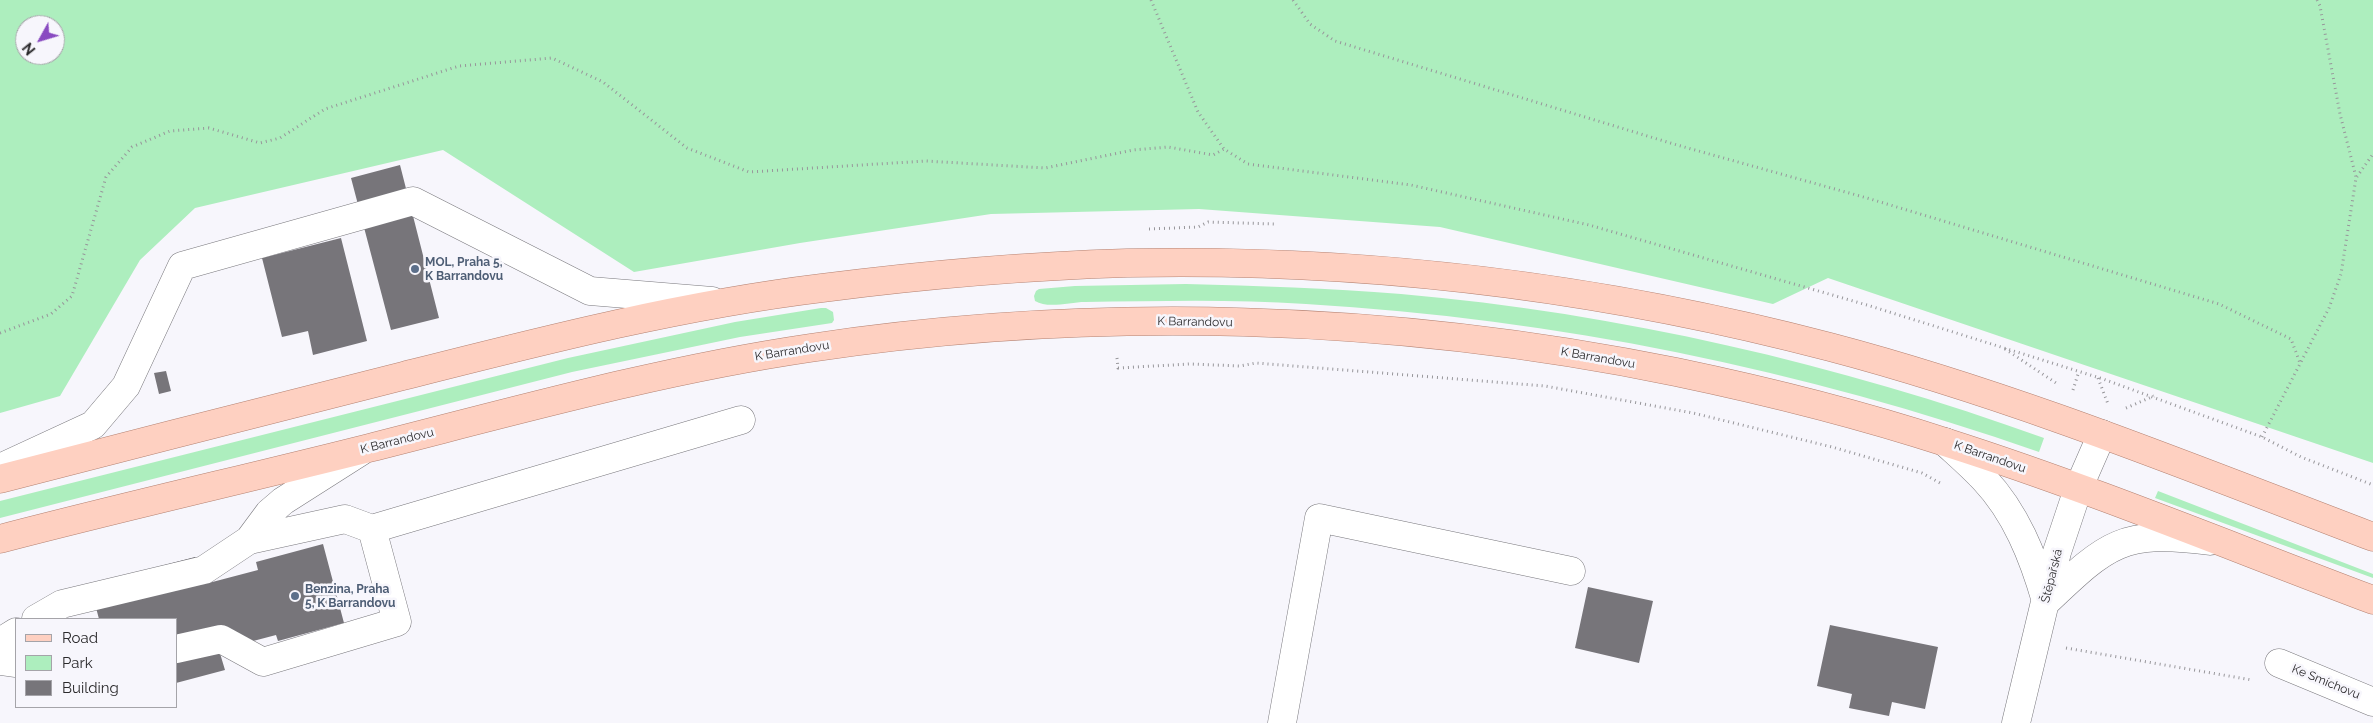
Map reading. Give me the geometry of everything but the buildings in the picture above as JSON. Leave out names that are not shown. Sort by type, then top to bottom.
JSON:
[{"type":"main road","points":[[0,479],[481,356],[730,302],[829,287],[999,270],[1084,265],[1217,263],[1394,273],[1568,293],[1658,308],[1745,327],[1917,372],[2102,434],[2373,537]]},
{"type":"main road","name":"K Barrandovu","points":[[0,539],[638,380],[778,353],[859,341],[992,328],[1153,322],[1350,327],[1441,335],[1529,346],[1670,371],[1736,385],[1830,409],[1945,442],[2078,489],[2373,600]]},
{"type":"street","points":[[0,468],[93,426],[126,386],[182,266],[412,201],[590,291],[730,302]]},
{"type":"street","points":[[249,540],[346,519],[372,528],[741,420]]},
{"type":"street","name":"Štěpařská","points":[[2016,723],[2057,552],[2078,489],[2102,434]]},
{"type":"street","points":[[1945,442],[1985,480],[2013,517],[2036,569],[2046,602],[2089,561],[2120,543],[2155,537],[2186,538],[2223,543]]},
{"type":"street","points":[[38,618],[62,604],[204,570],[249,540],[269,513],[283,501],[366,449]]},
{"type":"street","points":[[1282,723],[1319,518],[1571,571]]},
{"type":"street","points":[[178,649],[221,639],[263,662],[397,622],[372,528]]},
{"type":"street","points":[[0,642],[15,633]]},
{"type":"street","points":[[0,661],[15,663]]},
{"type":"street","name":"Ke Smíchovu","points":[[2279,663],[2373,702]]},
{"type":"path","points":[[1151,0],[1198,112],[1224,149],[1248,164],[1411,185],[1589,225],[2000,346],[2154,396],[2262,437],[2302,457],[2373,485]]},
{"type":"path","points":[[1293,0],[1310,24],[1335,41],[1658,139],[1866,198],[2219,304],[2291,339],[2300,362]]},
{"type":"path","points":[[2262,437],[2329,308],[2341,274],[2356,178],[2340,114],[2320,6],[2317,0]]},
{"type":"path","points":[[0,333],[51,314],[72,296],[106,177],[132,147],[170,131],[209,128],[260,143],[280,138],[325,109],[459,66],[552,58],[602,82],[687,148],[749,172],[926,161],[1045,168],[1132,150],[1168,147],[1213,155],[1224,149]]},
{"type":"path","points":[[2356,178],[2373,154]]},
{"type":"path","points":[[1141,230],[1198,227],[1208,222],[1275,224]]},
{"type":"path","points":[[2000,346],[2057,383]]},
{"type":"path","points":[[1118,358],[1118,368],[1190,364],[1240,366],[1256,363],[1545,386],[1692,413],[1813,442],[1922,473],[1944,485]]},
{"type":"path","points":[[2064,388],[2072,393],[2078,371]]},
{"type":"path","points":[[2120,411],[2154,396]]},
{"type":"path","points":[[2035,642],[2268,682],[2279,663]]},
{"type":"green space","points":[[0,0],[2373,0],[2373,463],[1828,278],[1773,304],[1440,227],[1199,209],[991,214],[800,243],[634,272],[443,150],[195,208],[140,260],[60,396],[0,413]]},
{"type":"green space","points":[[1186,284],[1267,286],[1401,294],[1565,314],[1646,328],[1727,345],[1888,387],[2044,438],[2039,452],[1950,422],[1860,396],[1769,373],[1678,352],[1493,322],[1400,311],[1279,302],[1085,302],[1046,305],[1035,301],[1034,296],[1039,289],[1075,286]]},
{"type":"green space","points":[[826,308],[833,312],[834,320],[832,323],[740,337],[572,372],[0,518],[0,501],[568,358],[735,322]]},
{"type":"green space","points":[[2158,491],[2373,574],[2373,578],[2155,498]]},
{"type":"place","name":"MOL, Praha 5, K Barrandovu","points":[[415,269]]},
{"type":"place","name":"Benzina, Praha 5, K Barrandovu","points":[[295,596]]}]
